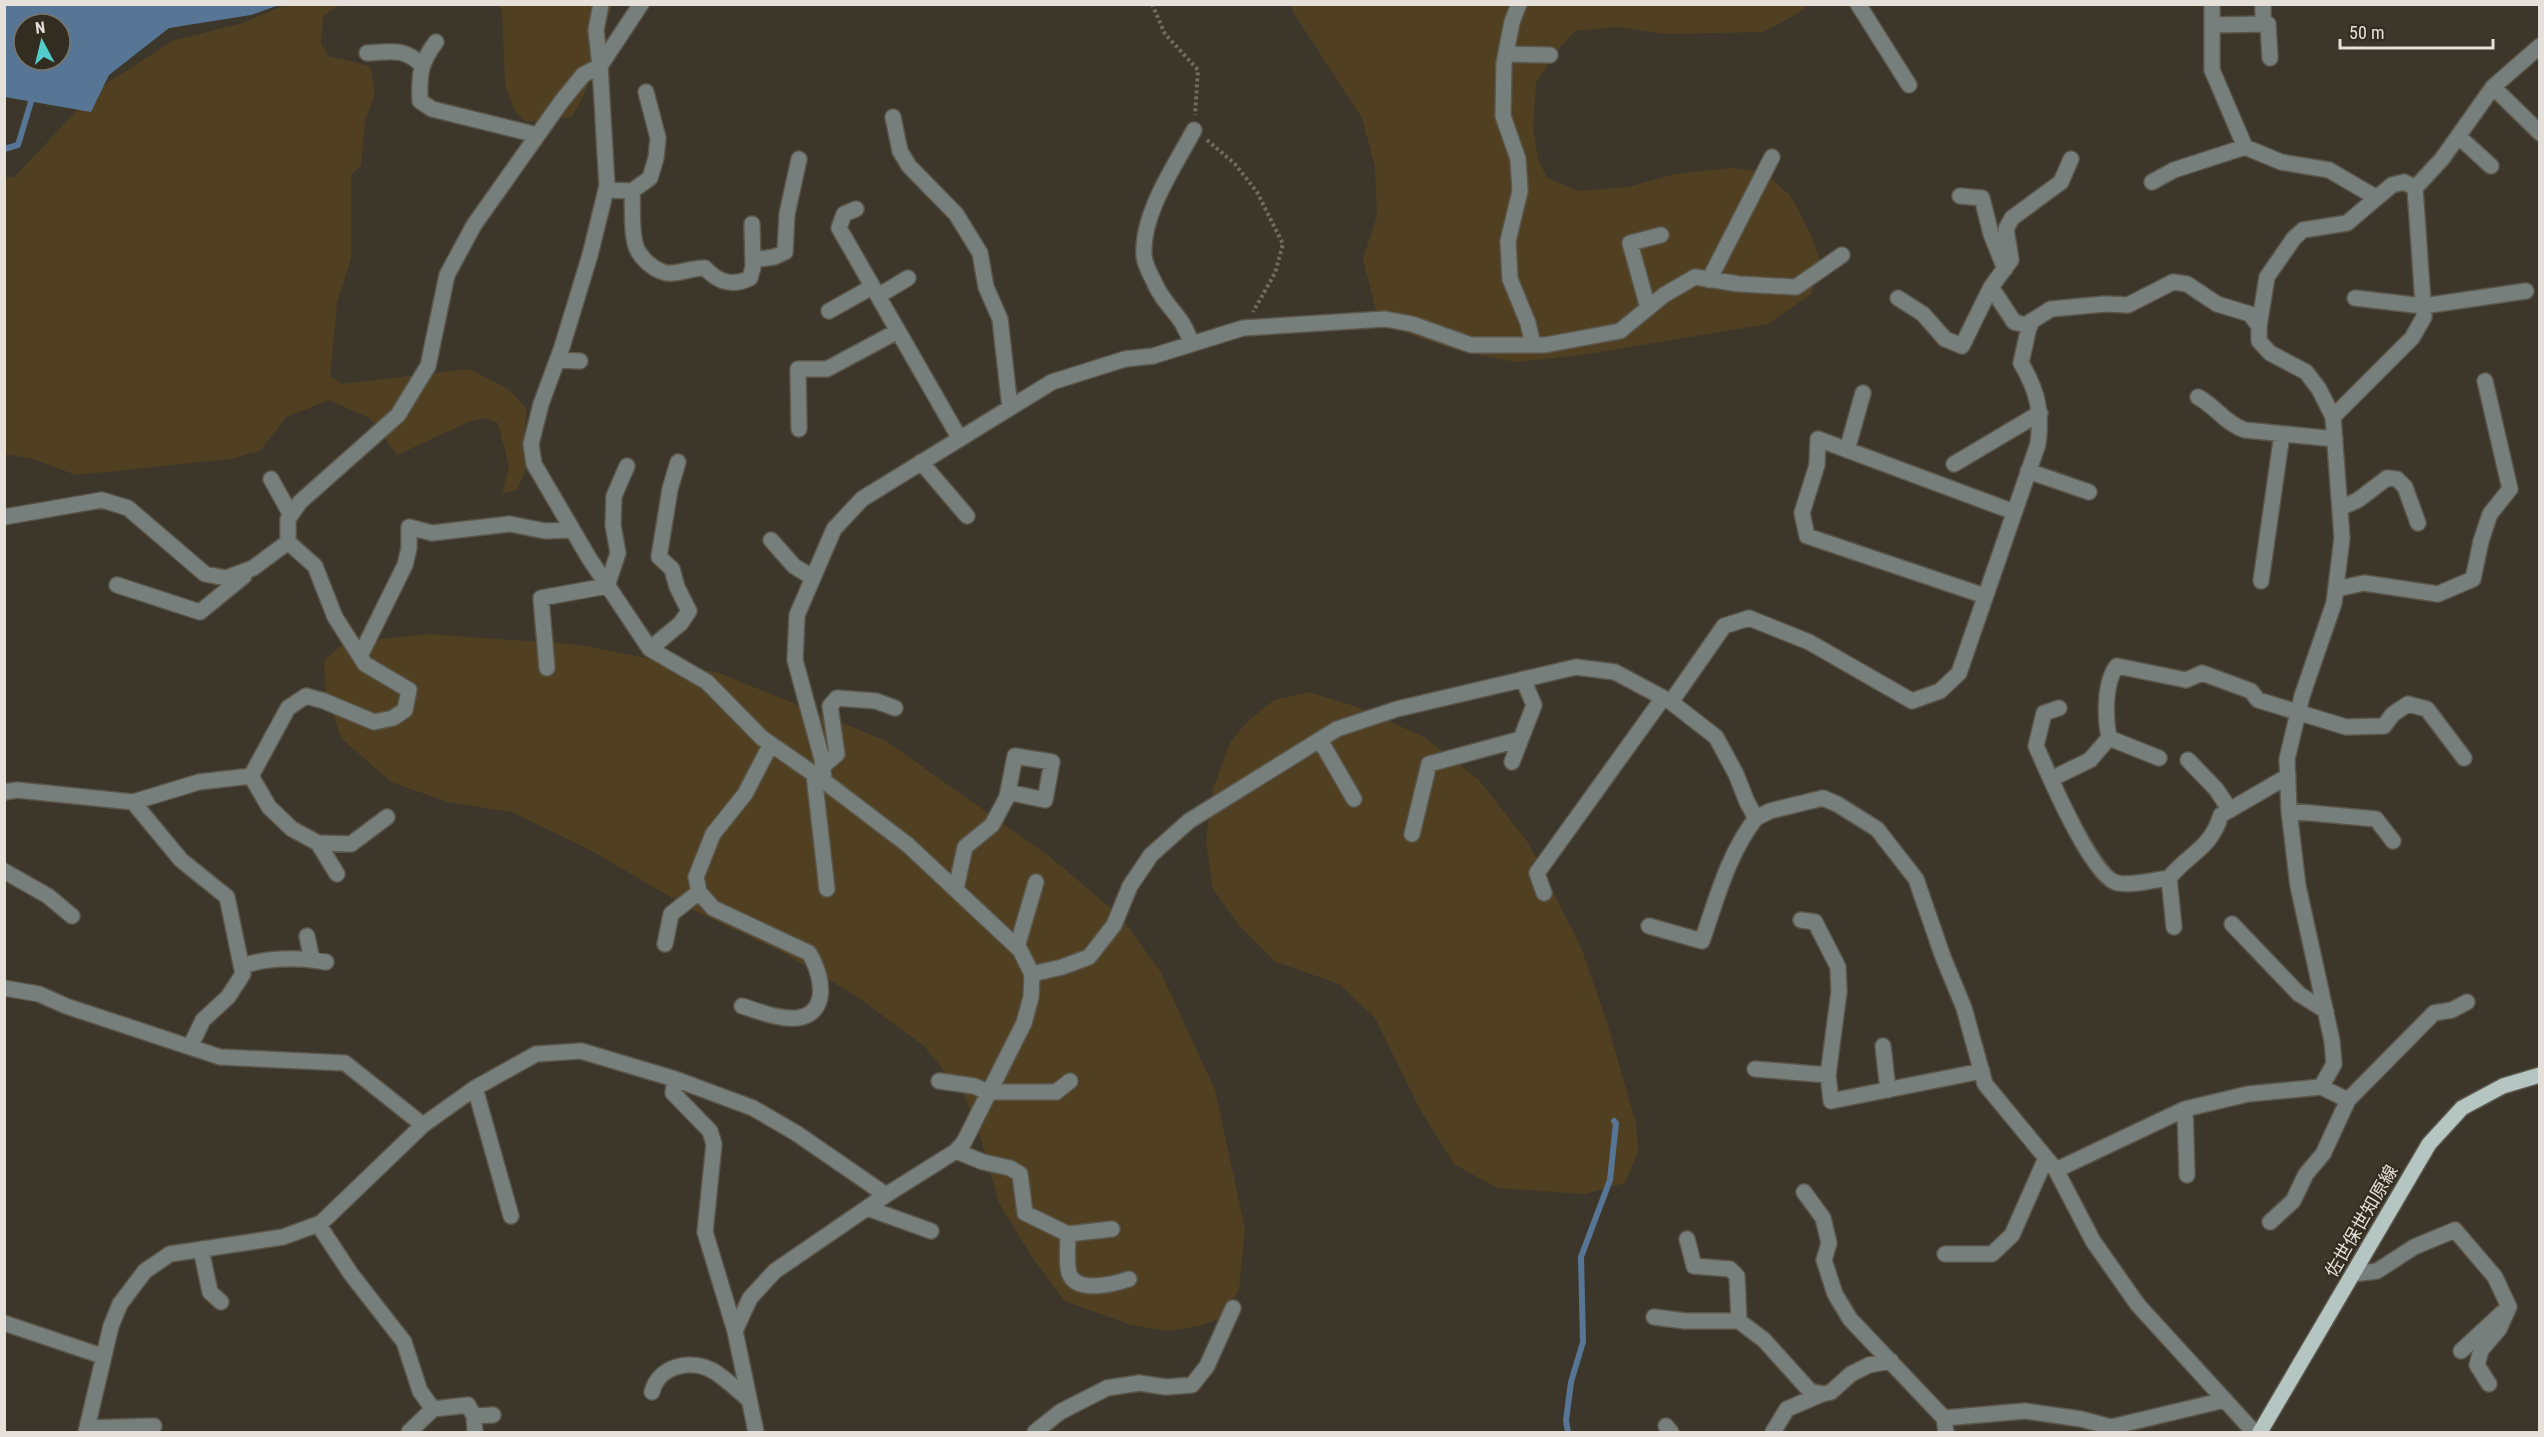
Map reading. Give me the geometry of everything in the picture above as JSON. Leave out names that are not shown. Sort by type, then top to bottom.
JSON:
[{"type":"main road","name":"佐世保世知原線","points":[[2260,1432],[2429,1144],[2462,1108],[2503,1086],[2540,1075]]},
{"type":"street","points":[[601,4],[596,30],[606,190],[590,255],[541,404],[531,444],[534,464],[607,586],[650,649],[707,682],[771,744],[820,774],[908,845],[1017,947],[1032,974],[1031,997],[1024,1023],[964,1142],[956,1152],[886,1195],[775,1271],[750,1298],[735,1331]]},
{"type":"street","points":[[251,776],[288,708],[306,696],[374,722],[393,718],[405,710],[409,690],[365,664],[335,617],[315,566],[288,542],[288,519],[300,502],[398,415],[428,366],[447,275],[474,225],[537,135],[583,75],[600,66],[641,4]]},
{"type":"street","points":[[1519,4],[1512,22],[1506,54],[1503,116],[1518,159],[1520,191],[1509,241],[1510,279],[1528,323],[1533,345]]},
{"type":"street","points":[[1858,4],[1910,85]]},
{"type":"street","points":[[2212,4],[2212,70],[2245,147]]},
{"type":"street","points":[[2263,4],[2263,24]]},
{"type":"street","points":[[2212,25],[2268,24],[2270,58]]},
{"type":"street","points":[[436,42],[424,57],[419,77],[420,101],[432,109],[537,135]]},
{"type":"street","points":[[2333,417],[2412,338],[2424,317],[2415,188],[2442,159],[2493,87],[2540,46]]},
{"type":"street","points":[[367,53],[394,51],[411,54],[422,65]]},
{"type":"street","points":[[1506,54],[1550,55]]},
{"type":"street","points":[[2493,87],[2540,133]]},
{"type":"street","points":[[606,190],[632,191],[650,178],[656,158],[658,138],[646,92]]},
{"type":"street","points":[[893,117],[900,151],[909,166],[956,214],[980,254],[986,287],[1000,319],[1010,408]]},
{"type":"street","points":[[1191,344],[1187,328],[1157,289],[1144,259],[1144,235],[1154,207],[1194,130]]},
{"type":"street","points":[[2458,136],[2491,166]]},
{"type":"street","points":[[2152,182],[2174,170],[2245,147],[2281,162],[2329,170],[2377,198]]},
{"type":"street","points":[[1709,280],[1772,157]]},
{"type":"street","points":[[753,260],[774,257],[785,252],[787,214],[799,159]]},
{"type":"street","points":[[1898,298],[1923,314],[1945,339],[1962,346],[1991,288],[2011,260],[2006,229],[2012,218],[2061,182],[2072,159]]},
{"type":"street","points":[[2321,1087],[2334,1064],[2326,1011],[2298,886],[2289,811],[2287,759],[2298,714],[2334,603],[2342,538],[2335,440],[2333,417],[2319,389],[2306,372],[2270,353],[2259,341],[2259,326],[2267,277],[2294,238],[2303,230],[2347,223],[2392,185],[2404,182],[2415,188]]},
{"type":"street","points":[[632,191],[635,243],[642,257],[656,269],[671,274],[694,268],[705,268],[715,278],[725,282],[740,283],[750,278],[753,260],[752,224]]},
{"type":"street","points":[[1960,196],[1982,198],[1991,234],[2005,269]]},
{"type":"street","points":[[856,209],[844,214],[839,228],[960,438]]},
{"type":"street","points":[[1648,308],[1630,243],[1661,235]]},
{"type":"street","points":[[827,889],[820,774],[795,660],[797,615],[834,529],[862,499],[921,462],[1052,382],[1125,359],[1153,356],[1244,328],[1385,319],[1412,324],[1471,345],[1545,345],[1620,331],[1664,295],[1695,277],[1739,284],[1796,287],[1842,255]]},
{"type":"street","points":[[829,311],[908,278]]},
{"type":"street","points":[[1544,893],[1537,873],[1724,626],[1749,618],[1809,642],[1912,701],[1940,691],[1959,673],[2038,444],[2040,412],[2034,385],[2021,363],[2030,322],[2051,309],[2104,304],[2128,305],[2173,282],[2187,284],[2217,304],[2250,314],[2259,326]]},
{"type":"street","points":[[1991,288],[2014,322],[2030,326]]},
{"type":"street","points":[[2355,298],[2423,306],[2526,291]]},
{"type":"street","points":[[799,429],[798,369],[827,369],[898,330]]},
{"type":"street","points":[[557,360],[580,361]]},
{"type":"street","points":[[2336,589],[2364,583],[2438,594],[2473,579],[2481,541],[2490,514],[2510,489],[2484,381]]},
{"type":"street","points":[[1847,450],[1863,393]]},
{"type":"street","points":[[2198,397],[2209,403],[2233,426],[2244,430],[2335,440]]},
{"type":"street","points":[[1954,464],[2040,412]]},
{"type":"street","points":[[2261,581],[2282,434]]},
{"type":"street","points":[[1984,596],[1807,536],[1802,513],[1817,465],[1818,439],[2014,512]]},
{"type":"street","points":[[650,649],[681,623],[689,611],[677,587],[672,569],[659,557],[670,489],[678,462]]},
{"type":"street","points":[[921,462],[967,516]]},
{"type":"street","points":[[607,586],[618,553],[612,525],[614,496],[627,466]]},
{"type":"street","points":[[2028,471],[2090,492]]},
{"type":"street","points":[[2340,507],[2358,500],[2387,478],[2397,479],[2405,487],[2418,523]]},
{"type":"street","points":[[271,479],[291,515]]},
{"type":"street","points":[[4,517],[102,500],[128,508],[205,574],[226,578],[253,568]]},
{"type":"street","points":[[360,656],[405,565],[409,548],[409,527],[432,533],[510,524],[544,531],[573,530]]},
{"type":"street","points":[[771,540],[794,566],[812,577]]},
{"type":"street","points":[[117,585],[200,612],[288,542]]},
{"type":"street","points":[[547,668],[541,598],[607,586]]},
{"type":"street","points":[[2109,738],[2105,719],[2112,672],[2117,666],[2186,680],[2202,673],[2251,691],[2258,700],[2346,727],[2384,726],[2393,714],[2408,704],[2417,706],[2427,709],[2464,758]]},
{"type":"street","points":[[1032,974],[1062,967],[1089,957],[1114,925],[1130,886],[1151,855],[1190,821],[1337,729],[1397,709],[1576,667],[1615,672],[1667,700],[1716,737],[1756,818]]},
{"type":"street","points":[[1512,762],[1534,705],[1523,679]]},
{"type":"street","points":[[820,774],[837,754],[830,706],[837,698],[876,701],[895,708]]},
{"type":"street","points":[[2059,708],[2044,713],[2036,746],[2075,829],[2103,876],[2117,883],[2169,878]]},
{"type":"street","points":[[2051,779],[2090,760],[2109,738]]},
{"type":"street","points":[[2109,738],[2159,758]]},
{"type":"street","points":[[1412,834],[1429,764],[1521,739]]},
{"type":"street","points":[[1320,740],[1354,799]]},
{"type":"street","points":[[742,1006],[770,1016],[802,1017],[816,1007],[821,991],[818,967],[809,953],[713,908],[699,892],[696,878],[713,834],[745,794],[771,744]]},
{"type":"street","points":[[2188,760],[2216,789],[2230,810]]},
{"type":"street","points":[[4,792],[17,790],[133,802],[199,782],[251,776]]},
{"type":"street","points":[[251,776],[268,807],[292,829],[318,843],[351,844],[387,817]]},
{"type":"street","points":[[2174,927],[2169,878],[2180,864],[2208,843],[2221,815],[2288,776]]},
{"type":"street","points":[[956,890],[965,847],[992,825],[1008,792]]},
{"type":"street","points":[[1649,926],[1702,940],[1728,864],[1741,837],[1756,818],[1770,811],[1823,798],[1877,829],[1916,879],[1943,957],[1964,1008],[1985,1084],[2051,1164],[2093,1241],[2138,1305],[2254,1432]]},
{"type":"street","points":[[133,802],[181,860],[227,897],[243,974],[228,997],[203,1020],[190,1047]]},
{"type":"street","points":[[2289,811],[2376,819],[2393,841]]},
{"type":"street","points":[[318,843],[337,874]]},
{"type":"street","points":[[4,871],[48,896],[72,916]]},
{"type":"street","points":[[1017,947],[1036,882]]},
{"type":"street","points":[[665,944],[671,914],[699,892]]},
{"type":"street","points":[[1801,920],[1815,921],[1838,967],[1839,992],[1828,1075],[1831,1101],[1982,1071]]},
{"type":"street","points":[[2232,924],[2298,994],[2326,1011]]},
{"type":"street","points":[[242,966],[260,960],[298,958],[319,961],[308,936]]},
{"type":"street","points":[[4,988],[39,994],[66,1006],[220,1057],[345,1063],[423,1125]]},
{"type":"street","points":[[2271,1222],[2293,1201],[2306,1174],[2323,1154],[2348,1100],[2434,1013],[2452,1010],[2467,1002]]},
{"type":"street","points":[[1883,1046],[1888,1090]]},
{"type":"street","points":[[154,1426],[86,1430],[111,1326],[120,1304],[145,1271],[170,1254],[283,1237],[318,1224],[350,1197],[379,1165],[423,1125],[475,1088],[536,1054],[581,1051],[675,1079],[753,1108],[796,1133],[886,1195]]},
{"type":"street","points":[[1755,1069],[1828,1075]]},
{"type":"street","points":[[675,1079],[673,1093],[710,1131],[714,1144],[705,1232],[735,1331],[756,1432]]},
{"type":"street","points":[[939,1081],[974,1086],[988,1092],[1056,1092],[1070,1081]]},
{"type":"street","points":[[1946,1254],[1992,1254],[2012,1234],[2051,1164],[2185,1109],[2248,1094],[2321,1087],[2348,1100]]},
{"type":"street","points":[[475,1088],[511,1216]]},
{"type":"street","points":[[2185,1109],[2187,1175]]},
{"type":"street","points":[[956,1152],[983,1162],[1010,1168],[1020,1174],[1025,1213],[1068,1234],[1112,1229]]},
{"type":"street","points":[[1804,1192],[1823,1218],[1829,1243],[1824,1260],[1835,1294],[1850,1319],[1891,1361],[1945,1425],[2025,1411],[2081,1419],[2111,1427],[2225,1400]]},
{"type":"street","points":[[867,1208],[931,1232]]},
{"type":"street","points":[[318,1224],[351,1274],[404,1342],[420,1391],[433,1408]]},
{"type":"street","points":[[2352,1274],[2377,1271],[2414,1247],[2456,1230],[2495,1277],[2509,1307],[2499,1329],[2481,1350],[2477,1365],[2489,1384]]},
{"type":"street","points":[[1068,1234],[1069,1274],[1077,1282],[1094,1286],[1112,1285],[1129,1279]]},
{"type":"street","points":[[1687,1239],[1694,1266],[1730,1269],[1737,1275],[1739,1321]]},
{"type":"street","points":[[201,1249],[210,1292],[221,1302]]},
{"type":"street","points":[[2461,1351],[2509,1307]]},
{"type":"street","points":[[1035,1432],[1060,1412],[1107,1388],[1138,1383],[1166,1387],[1192,1385],[1207,1366],[1233,1308]]},
{"type":"street","points":[[1654,1317],[1685,1321],[1739,1321],[1764,1340],[1810,1391],[1822,1394]]},
{"type":"street","points":[[4,1323],[102,1356]]},
{"type":"street","points":[[1773,1432],[1786,1409],[1831,1392],[1851,1374],[1869,1365],[1891,1361]]},
{"type":"street","points":[[652,1392],[655,1381],[662,1373],[672,1367],[691,1366],[713,1371],[749,1400]]},
{"type":"street","points":[[409,1432],[433,1408],[468,1405],[474,1416],[476,1432]]},
{"type":"street","points":[[474,1416],[493,1415]]},
{"type":"path","points":[[1152,4],[1165,34],[1198,70],[1194,130],[1235,164],[1257,192],[1283,244],[1275,273],[1244,328]]},
{"type":"shaded area","points":[[286,5],[340,5],[323,16],[321,44],[329,56],[370,66],[375,94],[365,121],[361,165],[351,175],[351,258],[337,303],[330,376],[342,384],[469,369],[508,389],[527,409],[524,437],[527,466],[517,490],[502,493],[509,466],[498,423],[484,418],[468,422],[397,455],[370,418],[329,400],[286,417],[260,451],[231,459],[76,475],[33,459],[5,454],[4,178],[14,177],[97,90],[172,41],[242,23]]},
{"type":"shaded area","points":[[499,5],[612,5],[592,78],[572,117],[526,122],[515,112],[505,85],[502,10]]},
{"type":"shaded area","points":[[1292,5],[1808,5],[1795,15],[1763,32],[1666,34],[1618,27],[1575,31],[1557,51],[1536,83],[1533,128],[1538,159],[1547,178],[1578,191],[1628,187],[1675,174],[1730,168],[1763,172],[1790,195],[1810,233],[1821,263],[1811,294],[1768,324],[1582,355],[1516,362],[1456,350],[1409,334],[1376,310],[1363,259],[1377,216],[1375,166],[1362,118],[1293,12]]},
{"type":"shaded area","points":[[428,634],[581,645],[719,673],[886,741],[1049,856],[1121,917],[1160,971],[1215,1090],[1245,1229],[1239,1289],[1224,1317],[1199,1326],[1169,1331],[1131,1325],[1065,1301],[1032,1257],[999,1203],[980,1135],[965,1097],[924,1046],[856,996],[784,953],[689,908],[592,851],[512,812],[448,802],[391,782],[341,738],[326,692],[324,661],[344,643]]},
{"type":"shaded area","points":[[1309,692],[1357,707],[1424,737],[1479,780],[1529,844],[1581,947],[1607,1023],[1636,1124],[1638,1152],[1625,1183],[1584,1194],[1498,1188],[1455,1165],[1421,1111],[1375,1018],[1339,984],[1276,962],[1239,925],[1213,889],[1206,841],[1213,789],[1231,741],[1248,721],[1274,700]]},
{"type":"water","points":[[5,4],[279,5],[251,15],[169,28],[109,75],[91,112],[5,97]]},
{"type":"waterway","points":[[4,149],[18,145],[33,95]]},
{"type":"waterway","points":[[1568,1432],[1566,1421],[1571,1382],[1583,1342],[1581,1257],[1610,1180],[1616,1123],[1614,1121]]}]
